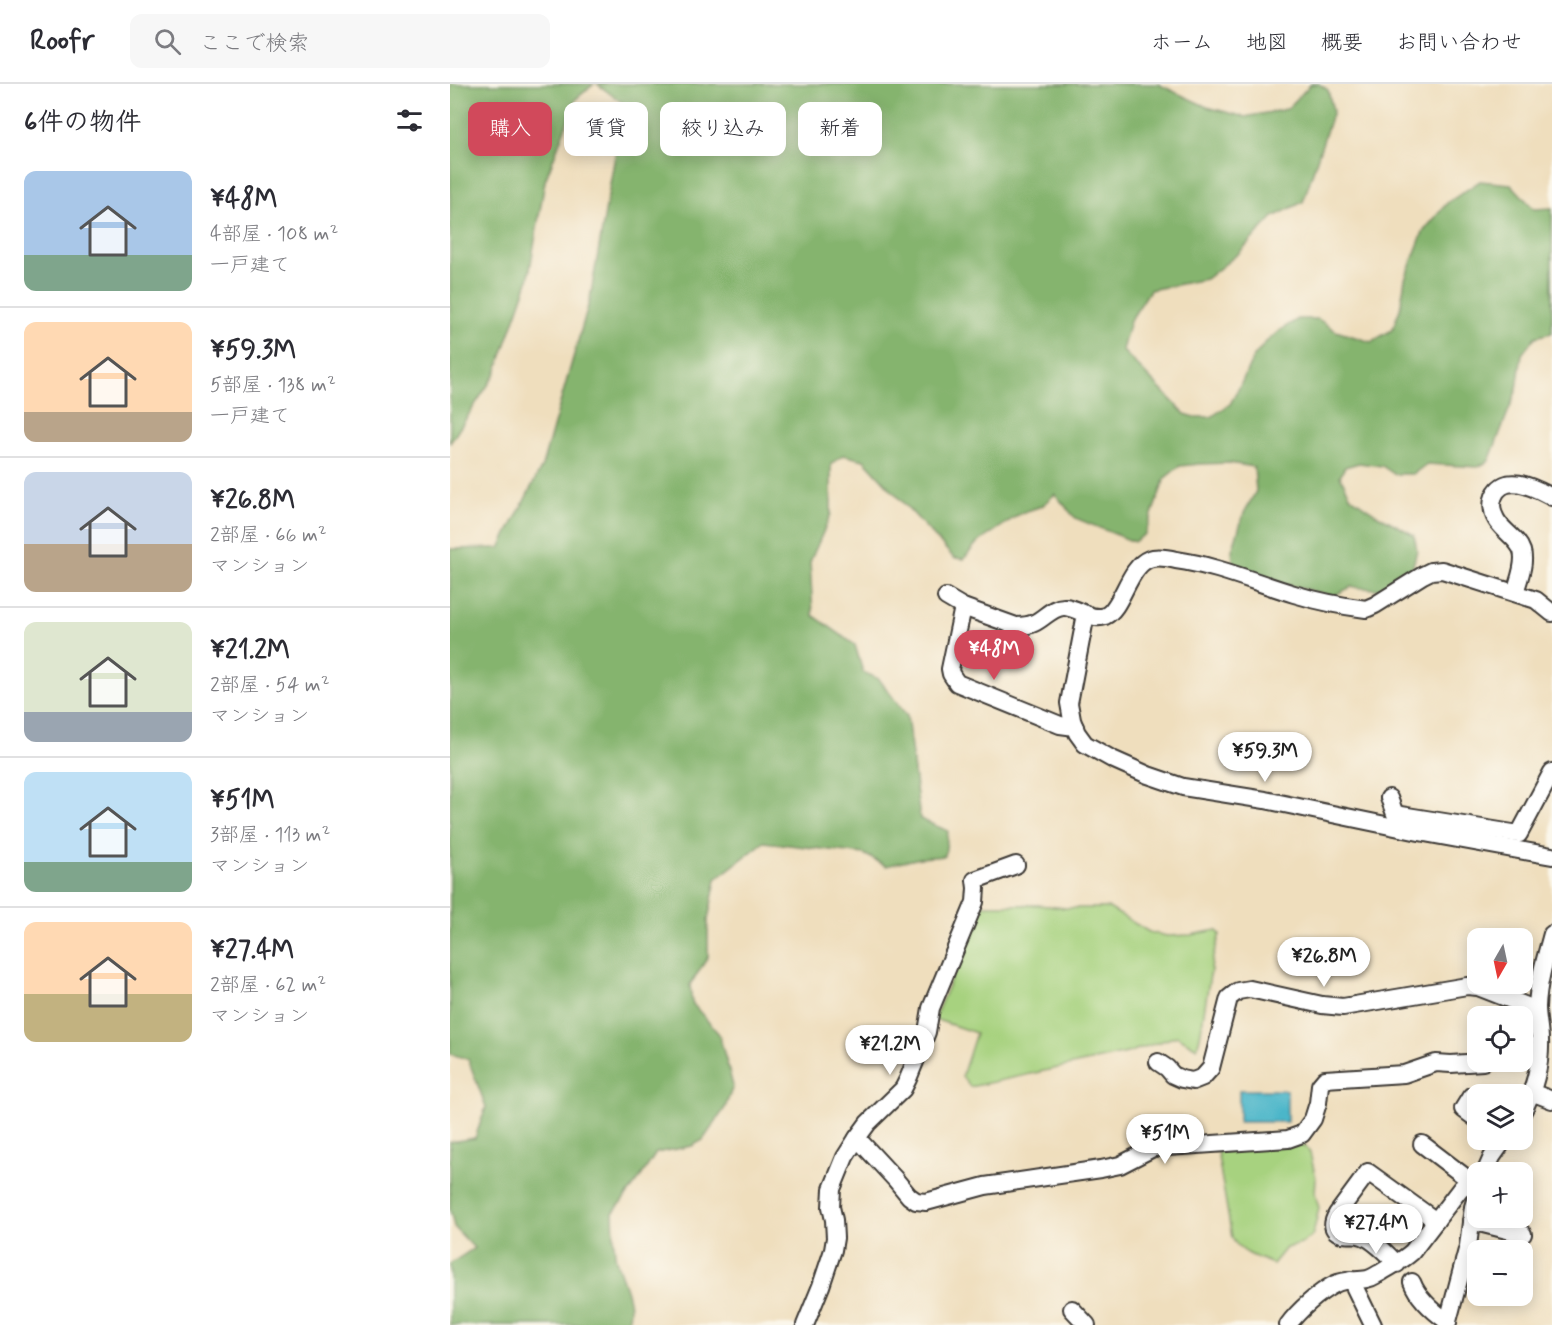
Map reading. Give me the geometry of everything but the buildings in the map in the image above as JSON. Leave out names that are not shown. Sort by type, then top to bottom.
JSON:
[{"type":"street","points":[[1515,592],[1523,562],[1522,552],[1516,541],[1494,517],[1493,498],[1505,485],[1515,483],[1552,497]]},
{"type":"street","points":[[946,597],[963,607],[1016,626],[1034,623],[1056,608],[1064,606],[1096,617],[1105,616],[1119,600],[1141,565],[1149,559],[1161,557],[1234,573],[1296,595],[1366,609],[1431,571],[1442,570],[1536,600],[1552,612]]},
{"type":"street","points":[[963,607],[950,669],[957,683],[1060,725],[1075,727]]},
{"type":"street","points":[[1086,614],[1069,703],[1071,720],[1084,744],[1112,759],[1183,787],[1265,800],[1419,832],[1552,856]]},
{"type":"street","points":[[1389,798],[1395,814],[1519,834],[1552,772]]},
{"type":"street","points":[[805,1325],[833,1250],[835,1238],[831,1207],[832,1189],[845,1157],[868,1124],[903,1089],[927,1032],[931,1008],[975,902],[975,880],[1016,865]]},
{"type":"street","points":[[1533,1084],[1539,1061],[1537,1010],[1540,974],[1551,944]]},
{"type":"street","points":[[1158,1062],[1173,1075],[1182,1079],[1193,1081],[1203,1077],[1211,1068],[1229,998],[1238,991],[1250,989],[1322,1005],[1343,1007],[1467,986],[1478,987],[1537,1010]]},
{"type":"street","points":[[1533,1017],[1537,1010]]},
{"type":"street","points":[[857,1138],[909,1196],[916,1201],[926,1202],[985,1186],[1120,1165],[1153,1148],[1288,1139],[1302,1134],[1313,1119],[1320,1085],[1325,1079],[1404,1074],[1436,1063],[1467,1063]]},
{"type":"street","points":[[1533,1093],[1552,1100]]},
{"type":"street","points":[[1422,1143],[1467,1179]]},
{"type":"street","points":[[1397,1264],[1387,1253],[1363,1236],[1337,1233],[1334,1228],[1333,1222],[1336,1214],[1368,1172],[1436,1221]]},
{"type":"street","points":[[1288,1325],[1319,1294],[1335,1284],[1374,1277],[1397,1264],[1412,1252],[1461,1188],[1467,1188]]},
{"type":"street","points":[[1412,1282],[1416,1292],[1448,1323],[1468,1246],[1470,1228]]},
{"type":"street","points":[[1499,1228],[1523,1234]]},
{"type":"street","points":[[1351,1280],[1368,1323]]},
{"type":"street","points":[[1072,1309],[1087,1325]]},
{"type":"green space","points":[[450,84],[594,84],[575,102],[564,102],[564,131],[545,181],[528,281],[496,373],[450,443]]},
{"type":"green space","points":[[597,84],[1158,84],[1207,107],[1245,117],[1287,109],[1311,84],[1319,84],[1328,90],[1333,111],[1303,202],[1273,217],[1239,253],[1206,279],[1150,290],[1130,321],[1122,350],[1185,414],[1195,417],[1211,417],[1230,404],[1253,358],[1265,343],[1298,319],[1318,319],[1336,331],[1371,342],[1392,330],[1400,309],[1405,279],[1423,232],[1447,203],[1480,181],[1511,184],[1534,209],[1552,208],[1552,333],[1535,337],[1522,354],[1517,389],[1489,461],[1478,467],[1427,464],[1413,474],[1394,474],[1382,466],[1359,463],[1345,467],[1340,476],[1351,497],[1414,535],[1417,550],[1411,574],[1388,590],[1351,587],[1333,596],[1283,584],[1233,563],[1232,550],[1244,513],[1256,491],[1254,467],[1229,463],[1180,466],[1165,478],[1145,534],[1134,542],[1075,518],[1055,494],[1042,506],[1021,513],[976,544],[964,559],[954,558],[864,460],[843,455],[831,464],[831,514],[810,562],[813,615],[855,645],[863,672],[879,679],[907,716],[920,819],[948,831],[945,856],[920,858],[886,866],[864,854],[764,842],[716,879],[708,920],[708,957],[690,985],[692,1003],[719,1034],[733,1086],[725,1108],[703,1140],[692,1146],[656,1153],[613,1213],[616,1260],[630,1309],[627,1325],[450,1325],[450,1264],[474,1248],[454,1227],[450,1209],[450,1142],[475,1138],[486,1107],[468,1059],[450,1054],[450,549],[500,548],[542,466],[590,299],[615,156],[648,156],[648,102],[621,102]]},
{"type":"green space","points":[[982,905],[1109,908],[1149,932],[1167,936],[1191,935],[1216,930],[1220,934],[1213,957],[1197,1048],[1177,1036],[1127,1053],[970,1087],[962,1076],[976,1033],[934,1019]]},
{"type":"green space","points":[[1305,1145],[1310,1153],[1316,1178],[1315,1193],[1319,1208],[1314,1230],[1312,1236],[1301,1244],[1286,1248],[1273,1264],[1240,1248],[1232,1238],[1217,1151]]},
{"type":"water","points":[[1239,1090],[1287,1090],[1287,1122],[1239,1122]]}]
